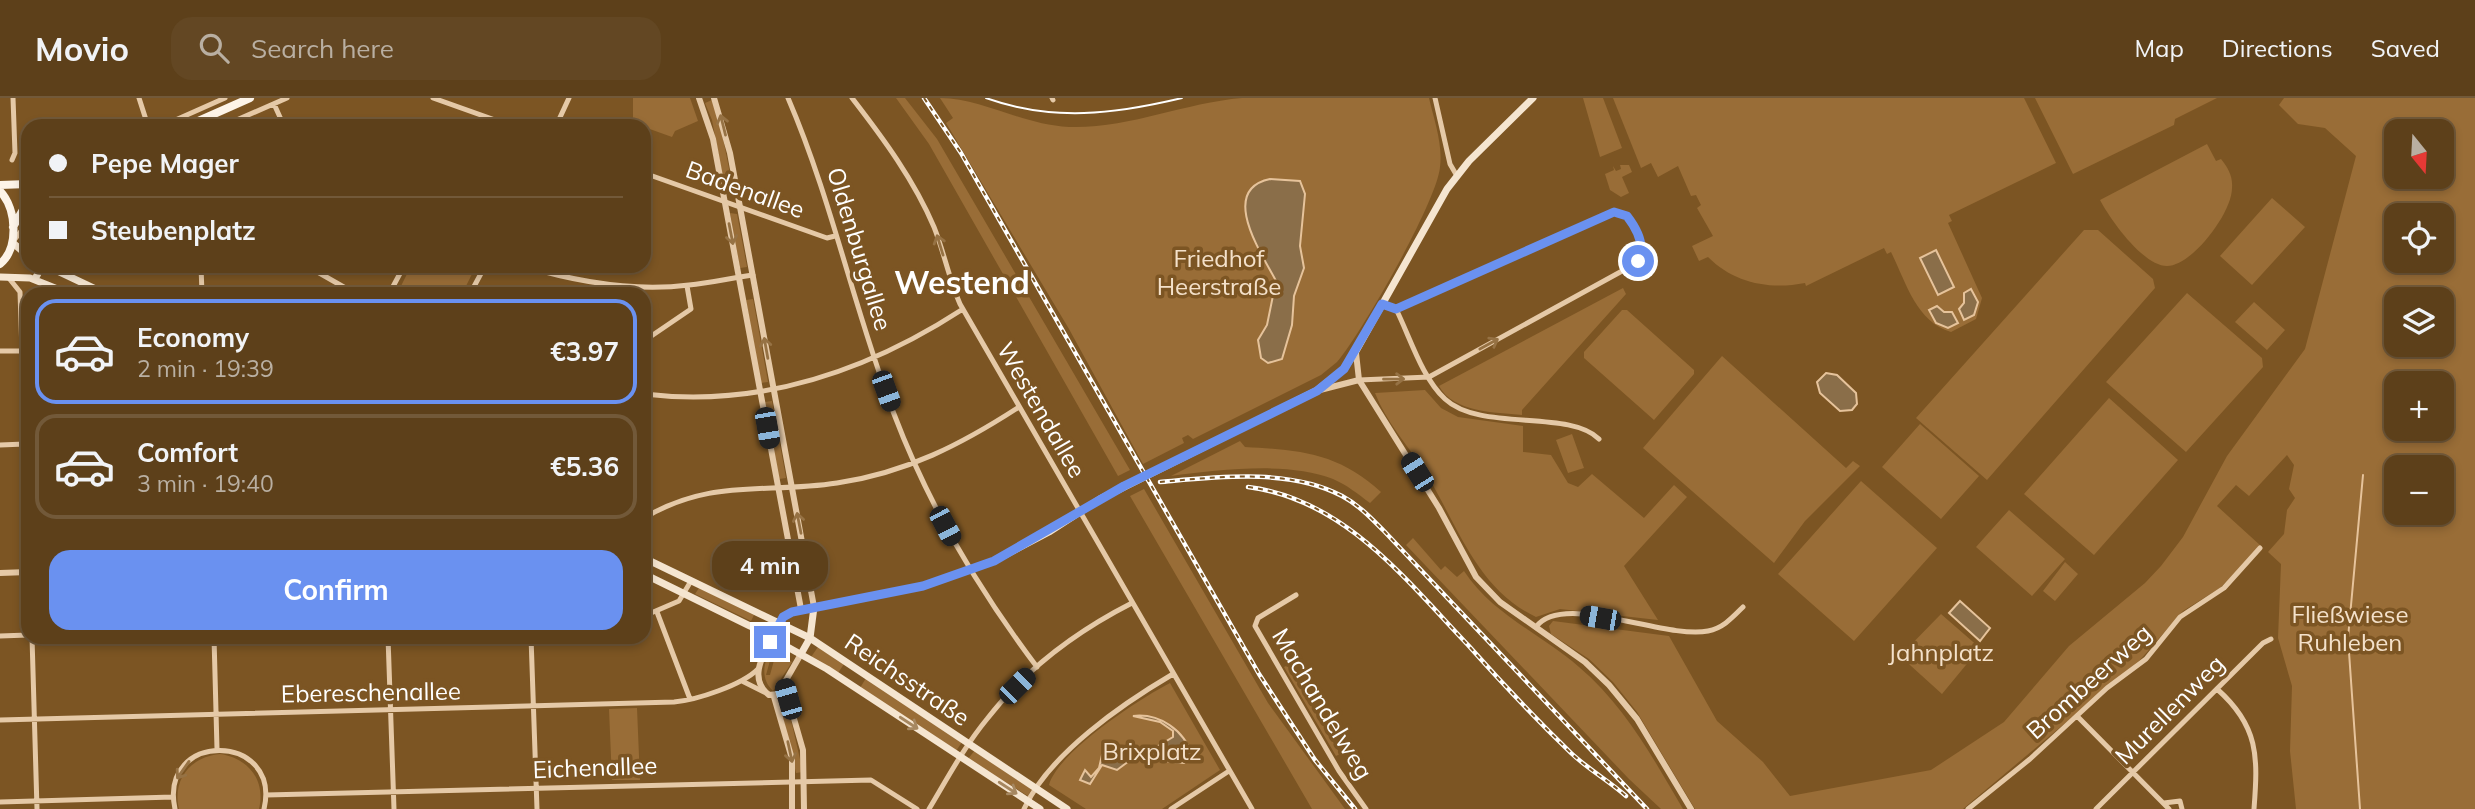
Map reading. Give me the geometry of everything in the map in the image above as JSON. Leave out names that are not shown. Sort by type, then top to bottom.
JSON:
[{"type":"main road","points":[[203,119],[250,98]]},
{"type":"main road","points":[[772,638],[784,616],[801,609],[923,586],[1015,552],[1124,486],[1317,391],[1344,369],[1356,351],[1457,176],[1533,98]]},
{"type":"main road","points":[[0,185],[21,184]]},
{"type":"main road","points":[[0,191],[9,204],[13,226],[13,242],[0,264]]},
{"type":"main road","points":[[13,226],[21,213]]},
{"type":"main road","points":[[13,242],[21,249]]},
{"type":"main road","points":[[35,279],[39,273]]},
{"type":"main road","points":[[60,273],[90,287]]},
{"type":"main road","points":[[4,277],[35,279],[54,287]]},
{"type":"main road","name":"Reichsstraße","points":[[651,561],[810,638],[1067,809]]},
{"type":"main road","name":"Reichsstraße","points":[[651,576],[801,654],[1040,809]]},
{"type":"main road","points":[[801,654],[810,638],[814,607]]},
{"type":"street","points":[[12,160],[15,153],[13,98]]},
{"type":"street","points":[[139,98],[146,119]]},
{"type":"street","points":[[178,119],[225,98]]},
{"type":"street","points":[[239,119],[287,98]]},
{"type":"street","points":[[433,98],[492,119]]},
{"type":"street","points":[[559,119],[569,98]]},
{"type":"street","points":[[699,98],[709,121],[801,609]]},
{"type":"street","points":[[714,98],[724,126],[740,207],[814,607]]},
{"type":"street","name":"Oldenburgallee","points":[[788,98],[813,158],[874,359],[914,464],[969,571],[1037,667]]},
{"type":"street","name":"Westendallee","points":[[852,98],[881,136],[921,200],[963,309],[1227,773],[1252,809]]},
{"type":"street","points":[[1435,98],[1450,164],[1457,176]]},
{"type":"street","points":[[274,104],[281,119]]},
{"type":"street","name":"Badenallee","points":[[651,175],[827,238],[835,236]]},
{"type":"street","points":[[1317,391],[1359,380],[1429,377],[1633,265],[1642,248],[1627,216],[1614,212],[1396,309],[1382,304]]},
{"type":"street","points":[[13,242],[21,231]]},
{"type":"street","points":[[319,273],[344,287]]},
{"type":"street","points":[[552,273],[592,283],[687,286],[752,275]]},
{"type":"street","points":[[4,277],[20,292],[21,322]]},
{"type":"street","points":[[651,336],[691,309],[687,286]]},
{"type":"street","points":[[742,291],[755,289]]},
{"type":"street","points":[[651,395],[694,398],[760,393],[823,378],[874,359],[925,334],[963,309]]},
{"type":"street","points":[[1396,309],[1429,377],[1444,399],[1460,409],[1479,414],[1584,429],[1598,439]]},
{"type":"street","points":[[0,351],[21,351]]},
{"type":"street","points":[[1356,351],[1355,362],[1359,380],[1429,491],[1476,577],[1500,602],[1585,663],[1616,692],[1637,719],[1691,809]]},
{"type":"street","points":[[651,515],[685,498],[711,491],[740,487],[792,487],[862,479],[914,464],[966,441],[1019,407]]},
{"type":"street","points":[[0,444],[21,444]]},
{"type":"street","name":"Brombeerweg","points":[[1968,809],[2146,659],[2187,611],[2224,588],[2260,548]]},
{"type":"street","points":[[0,573],[21,572]]},
{"type":"street","points":[[651,614],[679,601],[691,581]]},
{"type":"street","name":"Machandelweg","points":[[1296,595],[1258,618],[1255,626],[1339,771],[1366,809]]},
{"type":"street","points":[[929,809],[969,744],[998,706],[1037,667],[1090,627],[1132,603]]},
{"type":"street","points":[[1536,627],[1541,620],[1561,612],[1673,630],[1706,631],[1724,624],[1743,607]]},
{"type":"street","points":[[657,612],[690,699]]},
{"type":"street","points":[[0,636],[21,636]]},
{"type":"street","points":[[764,692],[758,669],[772,638]]},
{"type":"street","name":"Murellenweg","points":[[2096,809],[2263,643],[2271,639]]},
{"type":"street","points":[[30,644],[37,809]]},
{"type":"street","points":[[214,644],[217,749]]},
{"type":"street","points":[[388,644],[394,809]]},
{"type":"street","points":[[531,644],[537,809]]},
{"type":"street","points":[[774,697],[801,654]]},
{"type":"street","name":"Ebereschenallee","points":[[0,720],[533,706],[690,699],[758,669]]},
{"type":"street","points":[[1024,809],[1044,780],[1096,725],[1173,674]]},
{"type":"street","points":[[738,680],[774,697],[790,749],[794,781],[792,809]]},
{"type":"street","points":[[784,684],[803,751],[804,809]]},
{"type":"street","points":[[2217,689],[2238,710],[2255,745],[2257,767],[2254,809]]},
{"type":"street","points":[[2077,716],[2169,809]]},
{"type":"street","points":[[174,809],[175,781],[185,764],[202,753],[217,749],[233,751],[251,762],[263,780],[266,795],[264,809]]},
{"type":"street","points":[[1171,809],[1227,773]]},
{"type":"street","name":"Eichenallee","points":[[266,795],[871,780],[917,809]]},
{"type":"street","points":[[0,802],[173,797]]},
{"type":"street","points":[[2164,803],[2180,801],[2182,809]]},
{"type":"green space","points":[[633,98],[690,98],[698,121],[675,131],[672,137],[651,129],[651,119],[633,119]]},
{"type":"green space","points":[[896,98],[905,98],[937,139],[1130,470],[1118,476],[929,144]]},
{"type":"green space","name":"Friedhof Heerstraße","points":[[940,98],[971,102],[1035,122],[1091,127],[1242,98],[1429,98],[1439,141],[1440,167],[1436,184],[1412,237],[1363,325],[1337,362],[1321,375],[1193,439],[1188,435],[1182,438],[1184,443],[1143,464],[1069,329],[946,123],[953,118]]},
{"type":"green space","points":[[1583,98],[1603,98],[1622,148],[1600,157]]},
{"type":"green space","points":[[1613,98],[2024,98],[2056,163],[1949,215],[1952,221],[1948,223],[1982,298],[1976,319],[1951,332],[1929,320],[1921,310],[1907,288],[1891,252],[1887,254],[1884,248],[1806,286],[1805,283],[1765,285],[1729,273],[1708,257],[1699,261],[1692,246],[1713,236],[1697,208],[1701,205],[1696,195],[1691,196],[1678,166],[1658,177],[1651,163],[1641,168]]},
{"type":"green space","points":[[2035,98],[2217,98],[2175,119],[2174,125],[2073,174]]},
{"type":"green space","name":"Fließwiese Ruhleben","points":[[2284,98],[2475,98],[2475,809],[2296,809],[2290,751],[2292,686],[2278,638],[2281,564],[2268,552],[2284,534],[2287,510],[2295,498],[2289,489],[2294,465],[2287,455],[2249,496],[2236,485],[2217,506],[2261,546],[2220,588],[2183,611],[2140,660],[1963,809],[1695,809],[1637,712],[1613,682],[1589,659],[1551,634],[1549,626],[1553,621],[1669,636],[1717,721],[1763,762],[1790,796],[1931,770],[2004,722],[2069,646],[2145,583],[2161,566],[2183,537],[2227,456],[2305,349],[2356,156],[2325,128],[2298,124],[2279,105]]},
{"type":"green space","points":[[712,100],[719,118],[734,194],[726,194],[712,120],[705,103]]},
{"type":"green space","points":[[2207,144],[2216,161],[2221,159],[2231,176],[2230,199],[2218,224],[2199,248],[2177,264],[2158,264],[2128,240],[2100,200]]},
{"type":"green space","points":[[1620,165],[1629,165],[1632,172],[1622,177],[1629,193],[1621,197],[1610,190],[1605,174],[1614,170],[1613,166],[1616,171],[1621,169]]},
{"type":"green space","points":[[2272,198],[2305,227],[2252,285],[2220,256]]},
{"type":"green space","points":[[730,213],[737,214],[747,267],[740,268]]},
{"type":"green space","points":[[2084,230],[2098,230],[2153,279],[2155,288],[1987,480],[1916,418]]},
{"type":"green space","points":[[408,273],[472,273],[466,287],[400,287]]},
{"type":"green space","points":[[1623,288],[1626,294],[1522,410],[1522,415],[1476,410],[1454,402],[1439,386]]},
{"type":"green space","points":[[2187,293],[2262,358],[2263,367],[2186,452],[2106,382]]},
{"type":"green space","points":[[753,299],[768,382],[761,383],[746,300]]},
{"type":"green space","points":[[2254,302],[2285,330],[2267,350],[2235,322]]},
{"type":"green space","points":[[1622,310],[1627,310],[1694,370],[1694,374],[1654,420],[1584,358],[1584,352]]},
{"type":"green space","points":[[1722,356],[1846,468],[1853,461],[1860,466],[1805,521],[1774,563],[1643,448]]},
{"type":"green space","points":[[1425,390],[1441,408],[1458,417],[1523,426],[1523,452],[1551,455],[1568,483],[1578,487],[1592,474],[1644,518],[1674,485],[1687,497],[1624,566],[1658,620],[1560,609],[1536,617],[1515,605],[1498,590],[1470,553],[1424,470],[1391,423],[1375,393]]},
{"type":"green space","points":[[2109,398],[2178,460],[2094,555],[2024,494]]},
{"type":"green space","points":[[772,401],[786,478],[779,479],[765,402]]},
{"type":"green space","points":[[1920,424],[1979,476],[1941,519],[1882,467]]},
{"type":"green space","points":[[1572,434],[1584,468],[1568,473],[1556,440]]},
{"type":"green space","points":[[1240,441],[1245,447],[1301,452],[1334,461],[1381,492],[1370,503],[1333,479],[1295,470],[1253,468],[1171,476]]},
{"type":"green space","points":[[1861,481],[1937,548],[1854,641],[1778,574]]},
{"type":"green space","points":[[1144,489],[1268,703],[1345,809],[1312,809],[1130,496]]},
{"type":"green space","points":[[2009,510],[2065,559],[2032,596],[1976,547]]},
{"type":"green space","points":[[1413,538],[1441,570],[1445,566],[1457,577],[1464,571],[1503,612],[1564,655],[1595,682],[1637,734],[1683,809],[1661,809],[1629,779],[1406,545]]},
{"type":"green space","points":[[2065,562],[2078,574],[2055,601],[2043,591]]},
{"type":"green space","points":[[699,588],[754,615],[751,621],[695,594]]},
{"type":"green space","name":"Jahnplatz","points":[[1941,614],[1980,648],[1942,694],[1900,656]]},
{"type":"green space","points":[[818,647],[844,664],[838,673],[811,657]]},
{"type":"green space","points":[[776,653],[792,662],[773,691],[765,679],[764,670],[768,656],[771,657],[766,675],[770,675]]},
{"type":"green space","points":[[1288,665],[1340,754],[1336,756],[1284,667]]},
{"type":"green space","points":[[866,678],[962,742],[956,751],[860,688]]},
{"type":"green space","name":"Brixplatz","points":[[1170,683],[1220,770],[1162,809],[1086,809],[1049,785],[1067,757],[1083,742],[1139,701]]},
{"type":"green space","points":[[787,703],[803,772],[796,773],[780,705]]},
{"type":"green space","points":[[637,708],[640,780],[612,780],[609,709]]},
{"type":"green space","points":[[975,750],[1032,789],[1028,796],[968,759]]},
{"type":"green space","points":[[220,754],[239,760],[253,772],[260,789],[259,809],[179,809],[178,789],[186,772],[200,760]]},
{"type":"shaded area","points":[[1270,179],[1300,181],[1305,194],[1300,246],[1304,268],[1294,296],[1292,325],[1282,359],[1268,363],[1261,358],[1258,340],[1267,325],[1276,281],[1254,240],[1245,209],[1247,196],[1255,185]]},
{"type":"shaded area","points":[[1936,250],[1954,287],[1938,295],[1920,258]]},
{"type":"shaded area","points":[[1971,289],[1978,302],[1974,315],[1964,320],[1959,309],[1964,303],[1964,293]]},
{"type":"shaded area","points":[[1937,306],[1944,312],[1952,312],[1958,323],[1948,328],[1936,323],[1929,310]]},
{"type":"shaded area","points":[[1826,373],[1837,375],[1856,393],[1857,404],[1852,410],[1840,411],[1820,393],[1817,382]]},
{"type":"shaded area","points":[[1960,601],[1990,628],[1980,641],[1949,613]]},
{"type":"shaded area","points":[[1133,716],[1152,717],[1170,725],[1183,738],[1192,756],[1184,763],[1133,758],[1117,770],[1102,765],[1090,784],[1080,780],[1085,770],[1091,777],[1099,768],[1102,755],[1124,753],[1130,758],[1143,755],[1173,737],[1173,731],[1160,722]]},
{"type":"waterway","points":[[2360,809],[2348,638],[2363,475]]},
{"type":"tram line","points":[[986,98],[1011,106],[1060,113],[1133,108],[1182,98]]},
{"type":"railway","points":[[924,98],[961,153],[1259,674],[1315,760],[1355,809]]},
{"type":"railway","points":[[1160,482],[1229,477],[1277,478],[1322,487],[1348,500],[1384,531],[1647,809]]},
{"type":"railway","points":[[1248,487],[1282,495],[1314,507],[1370,546],[1421,594],[1571,753],[1626,796]]},
{"type":"district","name":"Westend","points":[[962,283]]},
{"type":"route","points":[[770,642],[783,617],[792,612],[923,586],[1015,552],[1124,486],[1317,391],[1344,369],[1382,304],[1396,309],[1614,212],[1627,216],[1641,242],[1642,253],[1638,261]]}]
